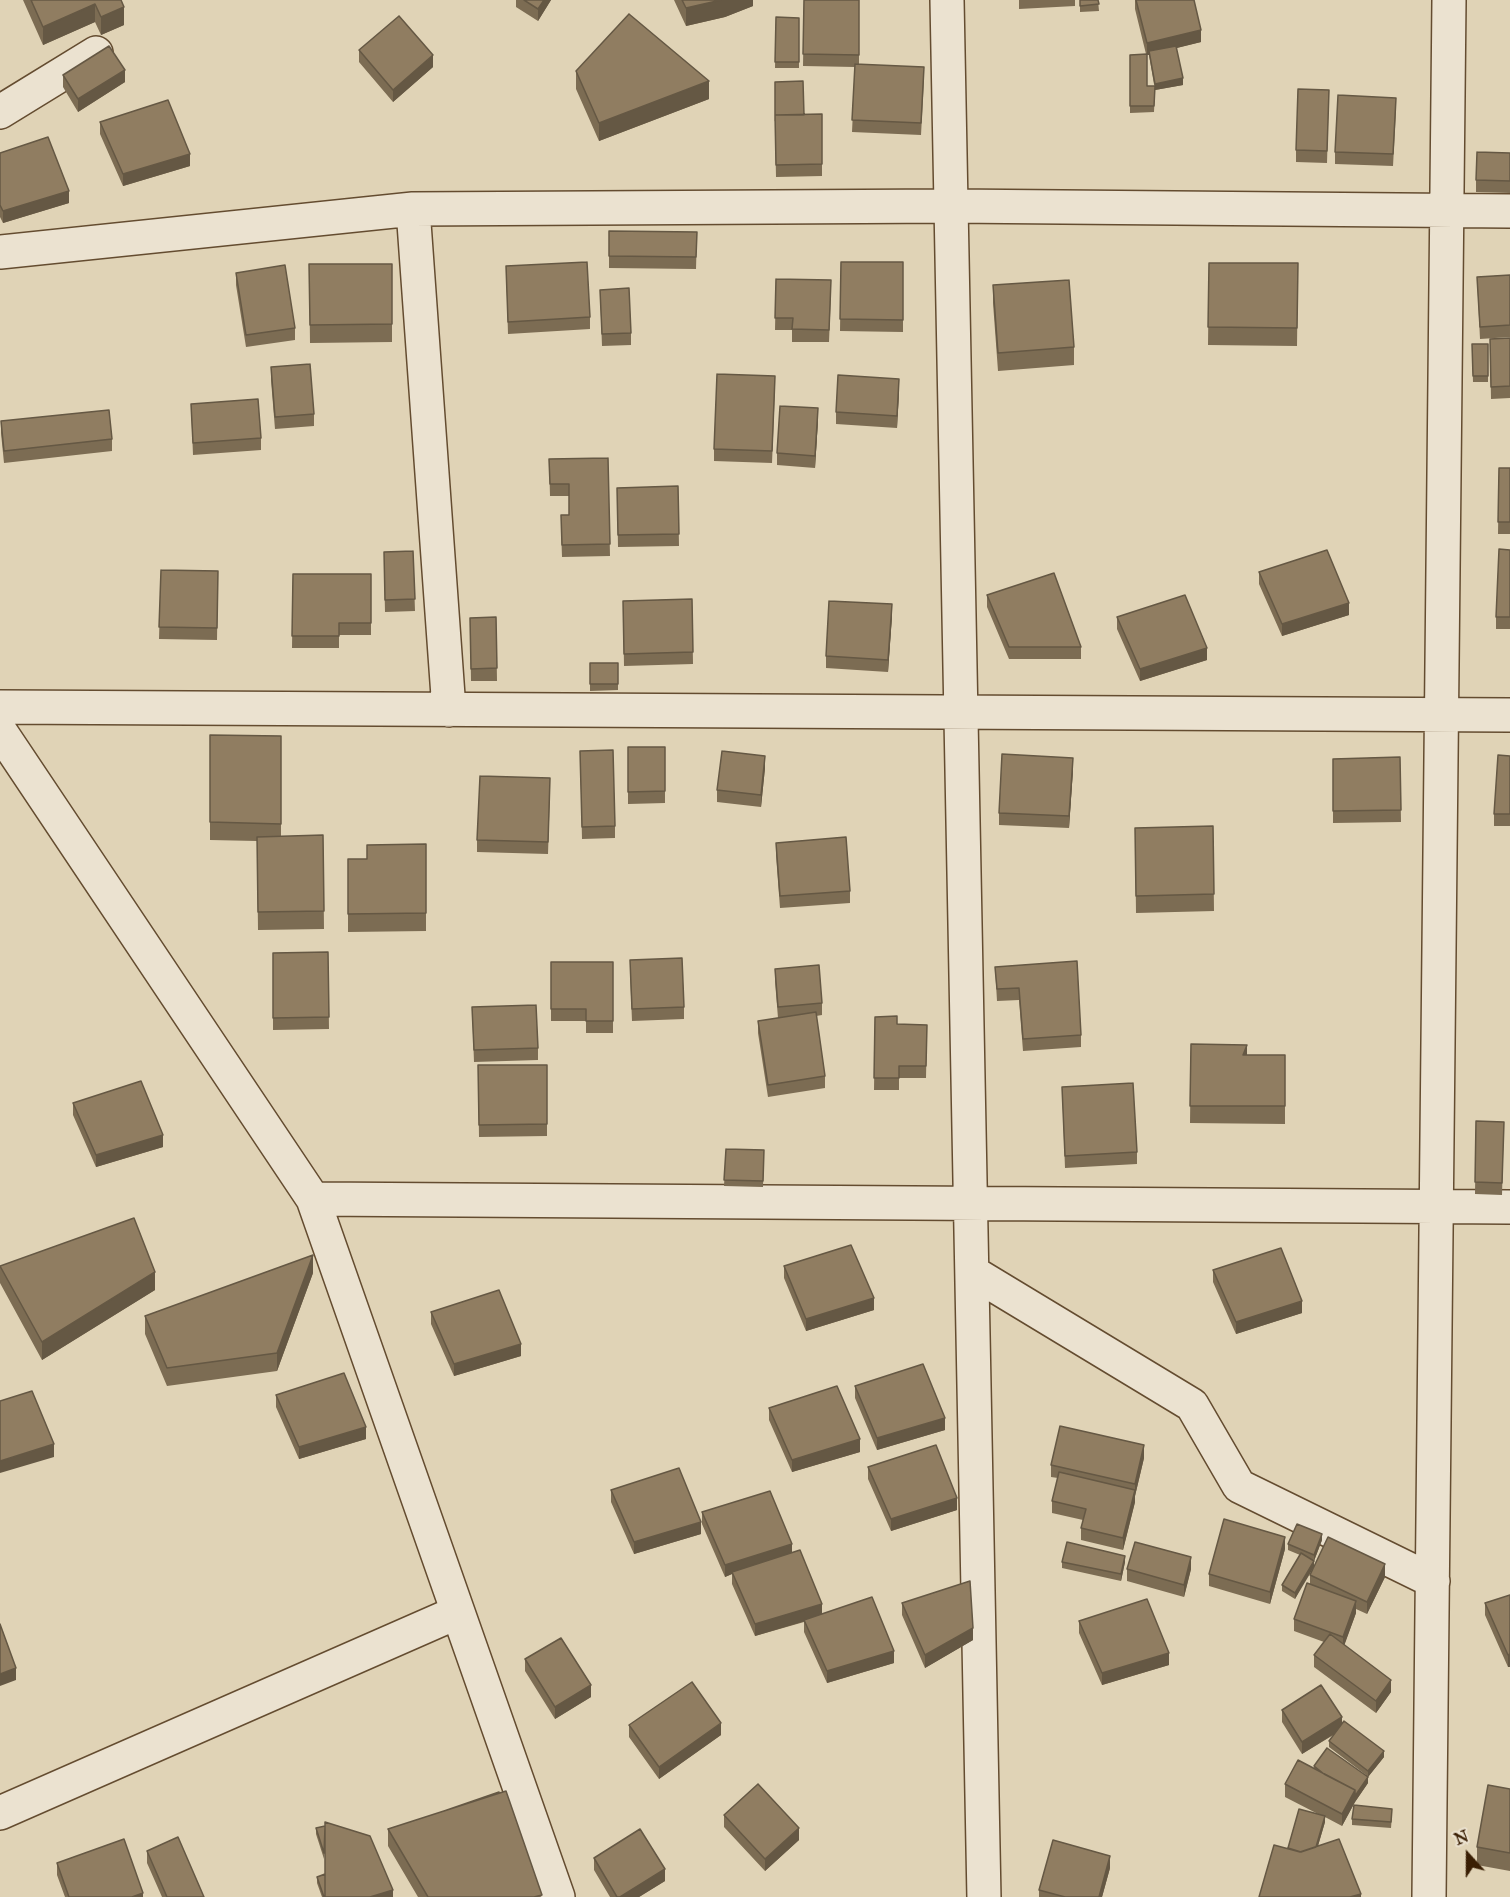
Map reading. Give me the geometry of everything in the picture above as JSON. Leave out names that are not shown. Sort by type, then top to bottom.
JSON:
[{"type":"street","points":[[947,0],[984,1897]]},
{"type":"street","points":[[1429,1897],[1449,0]]},
{"type":"street","points":[[0,112],[96,53]]},
{"type":"street","points":[[0,252],[413,210],[951,206],[1510,211]]},
{"type":"street","points":[[413,210],[449,710]]},
{"type":"street","points":[[0,707],[1510,715]]},
{"type":"street","points":[[0,731],[313,1199],[558,1897]]},
{"type":"street","points":[[313,1199],[1510,1207]]},
{"type":"street","points":[[972,1272],[1192,1405],[1239,1486],[1433,1581]]},
{"type":"street","points":[[0,1813],[458,1612]]},
{"type":"building","points":[[31,0],[121,0],[124,7],[101,17],[95,4],[43,27]]},
{"type":"building","points":[[524,0],[544,0],[538,9]]},
{"type":"building","points":[[682,0],[721,0],[686,8]]},
{"type":"building","points":[[804,0],[859,0],[859,55],[803,54]]},
{"type":"building","points":[[1080,0],[1098,0],[1099,4],[1080,6]]},
{"type":"building","points":[[1136,0],[1194,0],[1201,30],[1147,43]]},
{"type":"building","points":[[629,14],[709,81],[599,123],[576,71]]},
{"type":"building","points":[[399,16],[433,55],[393,90],[359,50]]},
{"type":"building","points":[[776,17],[799,18],[799,62],[775,62]]},
{"type":"building","points":[[109,46],[125,70],[78,99],[63,75]]},
{"type":"building","points":[[1176,46],[1183,78],[1155,84],[1149,51]]},
{"type":"building","points":[[1147,54],[1147,86],[1155,86],[1154,106],[1130,106],[1130,55]]},
{"type":"building","points":[[855,64],[924,67],[921,123],[852,120]]},
{"type":"building","points":[[803,81],[804,115],[775,115],[775,82]]},
{"type":"building","points":[[1298,89],[1329,90],[1327,151],[1296,150]]},
{"type":"building","points":[[1338,95],[1396,98],[1393,154],[1335,152]]},
{"type":"building","points":[[168,100],[190,154],[123,174],[100,122]]},
{"type":"building","points":[[822,114],[822,164],[776,165],[775,115]]},
{"type":"building","points":[[48,137],[69,191],[3,211],[0,205],[0,153]]},
{"type":"building","points":[[1477,152],[1510,153],[1510,181],[1476,180]]},
{"type":"building","points":[[609,231],[697,232],[696,257],[609,256]]},
{"type":"building","points":[[587,262],[590,317],[508,322],[506,266]]},
{"type":"building","points":[[841,262],[903,262],[903,320],[840,319]]},
{"type":"building","points":[[1209,263],[1298,263],[1297,328],[1208,327]]},
{"type":"building","points":[[309,264],[392,264],[392,324],[310,325]]},
{"type":"building","points":[[285,265],[295,328],[246,335],[236,273]]},
{"type":"building","points":[[1510,275],[1510,325],[1480,327],[1477,277]]},
{"type":"building","points":[[776,279],[831,280],[829,330],[792,329],[793,318],[775,318]]},
{"type":"building","points":[[1069,280],[1074,347],[998,353],[993,285]]},
{"type":"building","points":[[629,288],[631,333],[602,334],[600,290]]},
{"type":"building","points":[[1510,338],[1510,386],[1491,387],[1490,339]]},
{"type":"building","points":[[1472,344],[1488,344],[1488,376],[1473,376]]},
{"type":"building","points":[[310,364],[314,414],[275,417],[271,367]]},
{"type":"building","points":[[717,374],[775,376],[772,451],[714,449]]},
{"type":"building","points":[[838,375],[899,379],[897,416],[836,412]]},
{"type":"building","points":[[258,399],[261,438],[193,443],[191,404]]},
{"type":"building","points":[[780,406],[818,408],[815,456],[777,453]]},
{"type":"building","points":[[109,410],[112,439],[4,451],[1,421]]},
{"type":"building","points":[[608,458],[610,544],[562,545],[561,515],[569,515],[569,484],[550,484],[549,459]]},
{"type":"building","points":[[1499,468],[1510,468],[1510,522],[1498,522]]},
{"type":"building","points":[[678,486],[679,534],[618,535],[617,488]]},
{"type":"building","points":[[1499,549],[1510,550],[1510,617],[1496,617]]},
{"type":"building","points":[[1327,550],[1349,603],[1282,624],[1259,572]]},
{"type":"building","points":[[413,551],[415,599],[385,600],[384,552]]},
{"type":"building","points":[[161,570],[218,571],[217,628],[159,627]]},
{"type":"building","points":[[1054,573],[1081,647],[1009,647],[987,595]]},
{"type":"building","points":[[293,574],[371,574],[371,623],[339,623],[339,636],[292,636]]},
{"type":"building","points":[[1185,595],[1207,648],[1140,669],[1117,617]]},
{"type":"building","points":[[692,599],[693,652],[624,654],[623,601]]},
{"type":"building","points":[[829,601],[892,604],[888,660],[826,656]]},
{"type":"building","points":[[496,617],[497,668],[471,669],[470,618]]},
{"type":"building","points":[[590,663],[618,663],[618,684],[590,684]]},
{"type":"building","points":[[210,735],[281,736],[281,824],[210,822]]},
{"type":"building","points":[[628,747],[665,747],[665,791],[628,792]]},
{"type":"building","points":[[613,750],[615,826],[582,827],[580,751]]},
{"type":"building","points":[[722,751],[765,756],[761,795],[717,790]]},
{"type":"building","points":[[1002,754],[1073,758],[1069,816],[999,813]]},
{"type":"building","points":[[1498,755],[1510,756],[1510,814],[1494,814]]},
{"type":"building","points":[[1400,757],[1401,810],[1333,811],[1333,759]]},
{"type":"building","points":[[480,776],[550,778],[548,842],[477,840]]},
{"type":"building","points":[[1213,826],[1214,894],[1136,896],[1135,828]]},
{"type":"building","points":[[323,835],[324,911],[258,912],[257,837]]},
{"type":"building","points":[[846,837],[850,891],[780,896],[776,843]]},
{"type":"building","points":[[426,844],[426,913],[348,914],[348,859],[367,859],[367,845]]},
{"type":"building","points":[[328,952],[329,1017],[273,1018],[273,953]]},
{"type":"building","points":[[682,958],[684,1007],[632,1009],[630,960]]},
{"type":"building","points":[[1077,961],[1081,1035],[1023,1039],[1019,988],[997,989],[995,967]]},
{"type":"building","points":[[551,962],[613,962],[613,1021],[586,1021],[586,1009],[551,1009]]},
{"type":"building","points":[[819,965],[822,1003],[778,1007],[775,969]]},
{"type":"building","points":[[536,1005],[538,1048],[474,1050],[472,1007]]},
{"type":"building","points":[[816,1012],[825,1076],[768,1085],[758,1021]]},
{"type":"building","points":[[897,1016],[897,1024],[927,1025],[926,1066],[899,1066],[899,1078],[874,1078],[875,1017]]},
{"type":"building","points":[[1191,1044],[1247,1045],[1243,1055],[1285,1055],[1285,1106],[1190,1106]]},
{"type":"building","points":[[478,1065],[547,1065],[547,1124],[479,1125]]},
{"type":"building","points":[[141,1081],[163,1135],[96,1155],[73,1103]]},
{"type":"building","points":[[1133,1083],[1137,1152],[1065,1156],[1062,1087]]},
{"type":"building","points":[[1476,1121],[1504,1122],[1502,1183],[1475,1182]]},
{"type":"building","points":[[726,1149],[764,1150],[763,1181],[724,1180]]},
{"type":"building","points":[[134,1218],[155,1272],[42,1342],[0,1266]]},
{"type":"building","points":[[851,1245],[874,1298],[806,1319],[784,1266]]},
{"type":"building","points":[[1281,1248],[1302,1301],[1236,1322],[1213,1270]]},
{"type":"building","points":[[313,1255],[277,1353],[167,1368],[145,1316]]},
{"type":"building","points":[[499,1290],[521,1344],[454,1364],[431,1312]]},
{"type":"building","points":[[923,1364],[945,1418],[877,1438],[855,1386]]},
{"type":"building","points":[[344,1373],[366,1427],[299,1447],[276,1395]]},
{"type":"building","points":[[837,1386],[860,1439],[792,1460],[769,1408]]},
{"type":"building","points":[[32,1391],[54,1444],[0,1461],[0,1401]]},
{"type":"building","points":[[1060,1426],[1144,1445],[1135,1484],[1051,1465]]},
{"type":"building","points":[[936,1445],[957,1498],[891,1519],[868,1467]]},
{"type":"building","points":[[679,1468],[701,1522],[634,1542],[611,1490]]},
{"type":"building","points":[[1059,1472],[1135,1490],[1123,1538],[1081,1528],[1086,1509],[1052,1501]]},
{"type":"building","points":[[770,1491],[792,1544],[725,1565],[702,1512]]},
{"type":"building","points":[[1224,1519],[1285,1537],[1270,1592],[1209,1574]]},
{"type":"building","points":[[1297,1524],[1322,1534],[1314,1555],[1288,1544]]},
{"type":"building","points":[[1328,1537],[1385,1564],[1367,1602],[1310,1575]]},
{"type":"building","points":[[1067,1542],[1125,1556],[1121,1574],[1062,1562]]},
{"type":"building","points":[[1135,1542],[1191,1557],[1184,1585],[1127,1569]]},
{"type":"building","points":[[800,1550],[822,1604],[755,1624],[732,1572]]},
{"type":"building","points":[[1301,1553],[1314,1561],[1295,1593],[1282,1585]]},
{"type":"building","points":[[970,1581],[973,1628],[925,1655],[902,1603]]},
{"type":"building","points":[[1307,1583],[1356,1601],[1343,1637],[1294,1619]]},
{"type":"building","points":[[1510,1595],[1510,1654],[1508,1655],[1485,1603]]},
{"type":"building","points":[[872,1597],[894,1651],[827,1671],[804,1620]]},
{"type":"building","points":[[1147,1599],[1169,1653],[1102,1673],[1079,1621]]},
{"type":"building","points":[[0,1624],[16,1668],[0,1674]]},
{"type":"building","points":[[1330,1634],[1391,1680],[1376,1701],[1314,1655]]},
{"type":"building","points":[[561,1638],[591,1685],[555,1707],[525,1659]]},
{"type":"building","points":[[692,1682],[721,1723],[659,1767],[629,1725]]},
{"type":"building","points":[[1321,1685],[1342,1717],[1302,1742],[1282,1710]]},
{"type":"building","points":[[1344,1721],[1384,1751],[1368,1771],[1329,1741]]},
{"type":"building","points":[[1327,1748],[1368,1777],[1355,1796],[1355,1790],[1324,1774],[1314,1766]]},
{"type":"building","points":[[1298,1760],[1355,1790],[1342,1814],[1285,1784]]},
{"type":"building","points":[[758,1784],[799,1828],[765,1859],[724,1815]]},
{"type":"building","points":[[1488,1785],[1510,1789],[1510,1853],[1477,1847]]},
{"type":"building","points":[[506,1791],[542,1895],[534,1897],[428,1897],[388,1829]]},
{"type":"building","points":[[499,1792],[499,1793],[444,1811]]},
{"type":"building","points":[[1354,1805],[1392,1809],[1391,1822],[1352,1819]]},
{"type":"building","points":[[1299,1809],[1325,1816],[1316,1847],[1301,1852],[1288,1848]]},
{"type":"building","points":[[325,1822],[370,1836],[393,1890],[370,1897],[325,1897]]},
{"type":"building","points":[[325,1826],[325,1828],[324,1853],[316,1828]]},
{"type":"building","points":[[640,1829],[665,1869],[617,1897],[594,1858]]},
{"type":"building","points":[[178,1837],[204,1897],[167,1897],[147,1851]]},
{"type":"building","points":[[124,1839],[143,1893],[132,1897],[69,1897],[57,1863]]},
{"type":"building","points":[[1339,1839],[1361,1894],[1350,1897],[1259,1897],[1274,1845],[1300,1852]]},
{"type":"building","points":[[1053,1840],[1110,1856],[1099,1897],[1065,1897],[1039,1890]]},
{"type":"building","points":[[325,1874],[325,1897],[324,1897],[317,1877]]}]
